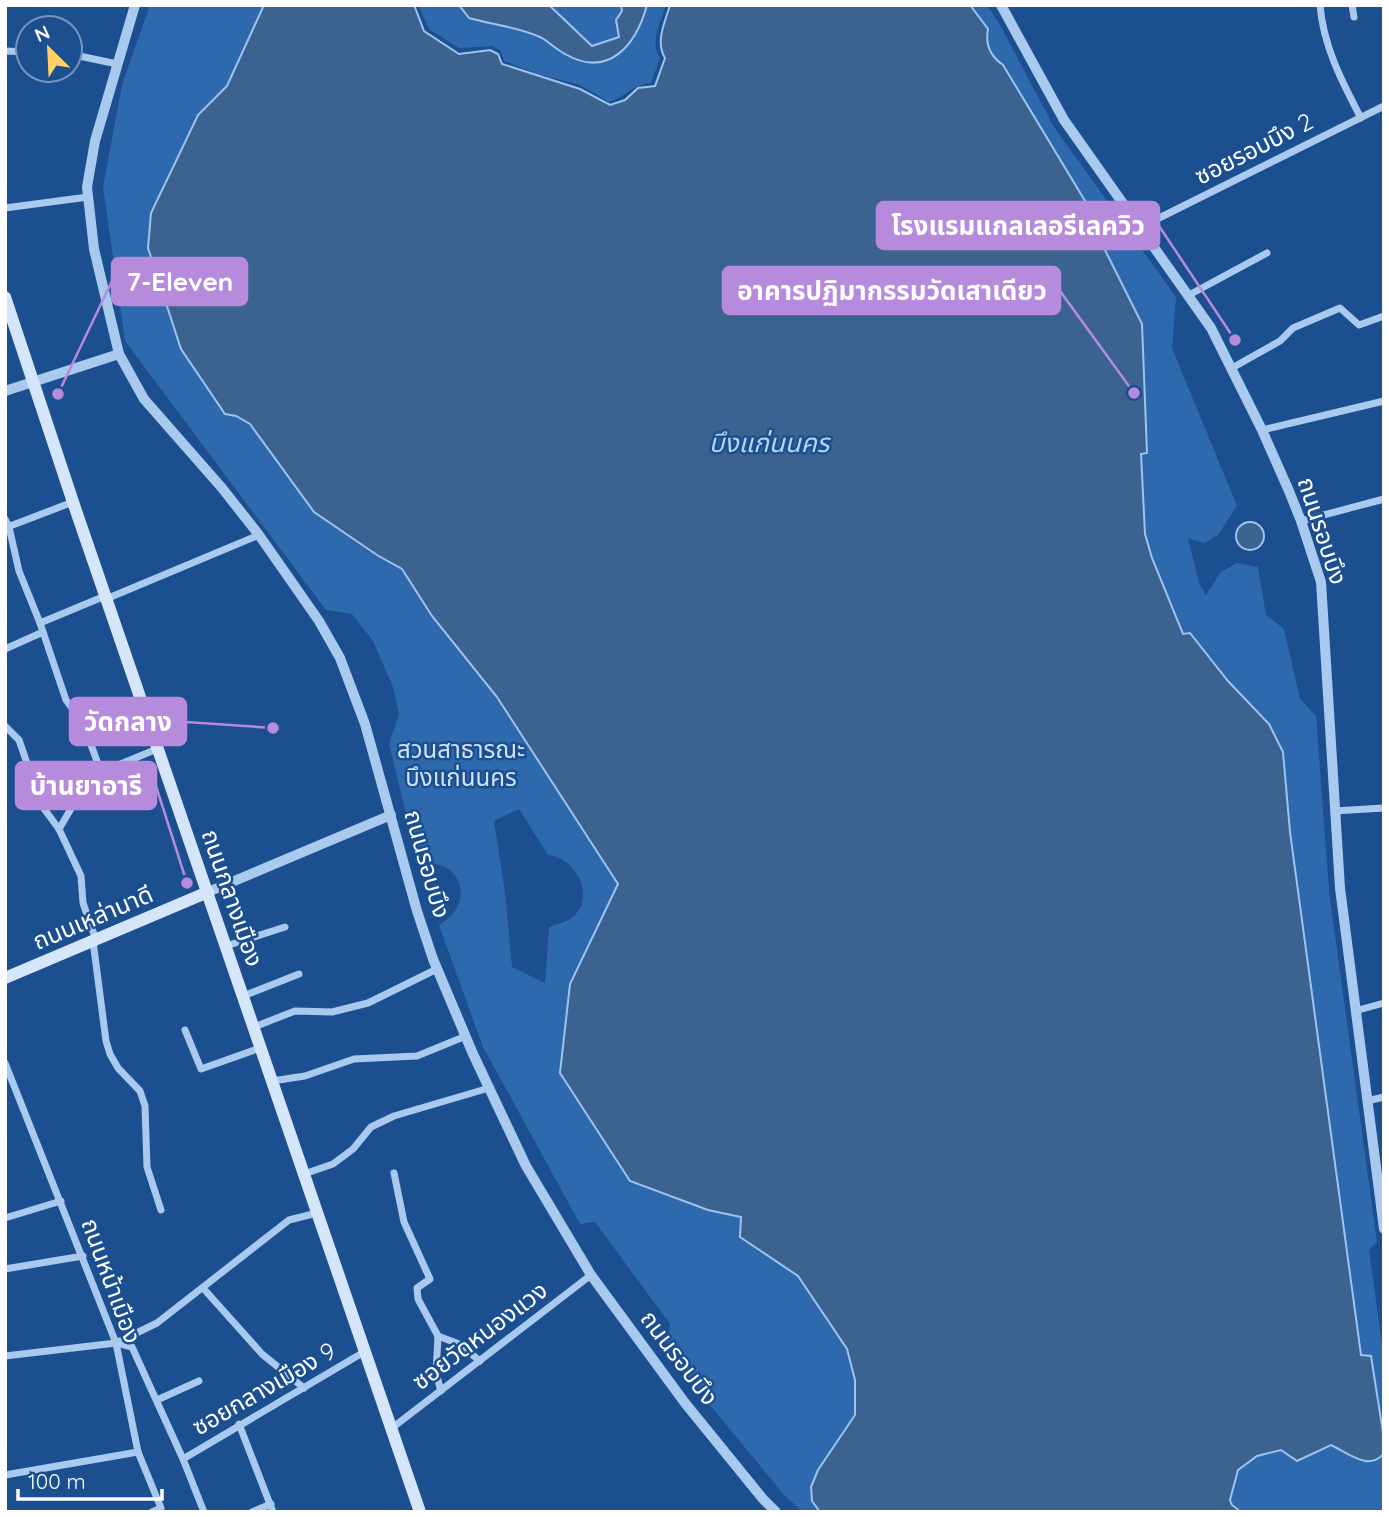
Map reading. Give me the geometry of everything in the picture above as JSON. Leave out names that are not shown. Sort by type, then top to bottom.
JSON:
[{"type":"main road","name":"ถนนกลางเมือง","points":[[6,301],[420,1512]]},
{"type":"main road","name":"ถนนเหล่านาดี","points":[[5,978],[208,892]]},
{"type":"street","name":"ถนนรอบบึง","points":[[135,5],[95,141],[86,187],[94,249],[119,354],[144,399],[259,535],[319,621],[340,658],[366,724],[417,911],[437,969],[526,1166],[592,1275],[685,1403],[776,1512]]},
{"type":"street","name":"ถนนรอบบึง","points":[[1001,5],[1065,120],[1212,328],[1262,430],[1301,521],[1321,582],[1340,888],[1367,1101],[1379,1168],[1384,1229]]},
{"type":"street","points":[[1320,5],[1321,26],[1343,84],[1361,118]]},
{"type":"street","points":[[1352,5],[1354,17]]},
{"type":"street","points":[[84,57],[117,64]]},
{"type":"street","name":"ซอยรอบบึง 2","points":[[1142,227],[1384,106]]},
{"type":"street","points":[[5,208],[88,197]]},
{"type":"street","points":[[1189,295],[1266,253]]},
{"type":"street","points":[[1232,368],[1280,341],[1293,328],[1340,308],[1359,326],[1384,316]]},
{"type":"street","points":[[5,391],[119,354]]},
{"type":"street","points":[[1262,430],[1384,401]]},
{"type":"street","points":[[1301,521],[1384,499]]},
{"type":"street","points":[[73,502],[7,525],[19,571],[66,699],[83,723],[101,772]]},
{"type":"street","points":[[40,623],[259,535]]},
{"type":"street","points":[[5,649],[43,632]]},
{"type":"street","points":[[5,726],[19,740],[43,806],[60,829],[80,876],[83,903],[94,941],[106,1041],[110,1055],[118,1068],[140,1091],[145,1106],[147,1167],[161,1210]]},
{"type":"street","points":[[60,829],[75,802],[101,772],[157,749]]},
{"type":"street","points":[[1334,811],[1384,808]]},
{"type":"street","name":"ถนนเหล่านาดี","points":[[208,892],[391,815]]},
{"type":"street","points":[[226,946],[285,927]]},
{"type":"street","points":[[254,1027],[295,1011],[332,1012],[368,1003],[437,969]]},
{"type":"street","points":[[243,996],[299,974]]},
{"type":"street","points":[[1355,1011],[1384,1003]]},
{"type":"street","points":[[185,1030],[201,1069],[260,1048]]},
{"type":"street","points":[[272,1081],[305,1076],[354,1059],[417,1056],[466,1036]]},
{"type":"street","name":"ถนนหน้าเมือง","points":[[5,1063],[116,1343],[138,1452],[161,1508],[152,1512]]},
{"type":"street","points":[[304,1174],[334,1164],[353,1149],[371,1127],[394,1116],[489,1088]]},
{"type":"street","points":[[1367,1101],[1384,1097]]},
{"type":"street","points":[[394,1174],[404,1222],[430,1279],[417,1287],[418,1300],[438,1336],[436,1373],[441,1391]]},
{"type":"street","points":[[5,1218],[61,1201]]},
{"type":"street","points":[[5,1356],[116,1343],[157,1323],[289,1220],[317,1213]]},
{"type":"street","points":[[5,1269],[83,1256]]},
{"type":"street","name":"ซอยวัดหนองแวง","points":[[392,1428],[592,1275]]},
{"type":"street","points":[[203,1288],[262,1354],[304,1388]]},
{"type":"street","points":[[438,1336],[459,1344],[480,1361]]},
{"type":"street","points":[[116,1343],[132,1347],[204,1512]]},
{"type":"street","name":"ซอยกลางเมือง 9","points":[[183,1459],[364,1352]]},
{"type":"street","points":[[156,1400],[199,1381]]},
{"type":"street","points":[[239,1424],[272,1508],[252,1512]]},
{"type":"street","points":[[5,1475],[138,1452]]},
{"type":"green space","name":"สวนสาธารณะ บึงแก่นนคร","points":[[150,5],[264,5],[227,86],[198,115],[236,416],[250,424],[314,512],[402,569],[432,616],[497,697],[619,885],[570,984],[560,1073],[630,1181],[708,1210],[742,1217],[740,1237],[798,1276],[847,1349],[855,1380],[855,1415],[818,1470],[811,1487],[812,1501],[820,1512],[803,1512],[785,1496],[666,1352],[670,1324],[595,1222],[580,1224],[483,1047],[439,925],[451,916],[458,905],[461,894],[459,884],[445,867],[433,863],[418,863],[389,744],[399,714],[393,687],[373,641],[352,614],[326,610],[125,341],[103,187],[122,85]],"holes":[[[519,809],[548,855],[566,862],[573,869],[579,878],[583,897],[575,915],[549,927],[545,983],[512,967],[505,892],[494,821]]]},
{"type":"green space","points":[[418,5],[666,5],[656,39],[660,58],[651,83],[639,86],[609,102],[580,85],[535,73],[504,61],[501,51],[492,46],[459,48],[429,29]]},
{"type":"green space","points":[[970,5],[987,5],[1054,127],[1176,297],[1172,348],[1237,506],[1218,535],[1204,543],[1188,538],[1199,583],[1206,595],[1221,572],[1237,563],[1258,567],[1266,615],[1284,629],[1300,699],[1316,716],[1329,891],[1377,1242],[1369,1250],[1384,1359],[1384,1439],[1371,1356],[1361,1356],[1290,832],[1283,752],[1269,724],[1184,635],[1152,558],[1145,534],[1141,454],[1147,453],[1142,324],[1105,250],[1108,239],[1003,65],[989,49],[988,29]]},
{"type":"green space","points":[[1331,1445],[1383,1456],[1384,1453],[1384,1512],[1241,1512],[1232,1505],[1230,1500],[1238,1470],[1257,1456],[1281,1450],[1297,1461]]},
{"type":"water","name":"บึงแก่นนคร","points":[[264,5],[414,5],[424,31],[459,54],[490,50],[498,54],[502,64],[580,89],[610,105],[625,100],[638,88],[655,86],[665,58],[661,39],[670,5],[970,5],[988,29],[987,40],[992,54],[1003,65],[1108,239],[1105,250],[1142,324],[1147,453],[1141,454],[1145,534],[1183,634],[1190,633],[1228,681],[1269,724],[1283,752],[1290,832],[1361,1355],[1371,1356],[1384,1439],[1384,1453],[1378,1458],[1366,1461],[1331,1445],[1297,1461],[1281,1450],[1257,1456],[1238,1470],[1230,1500],[1241,1512],[820,1512],[812,1501],[811,1487],[818,1470],[855,1415],[855,1380],[847,1349],[798,1276],[740,1237],[741,1217],[708,1210],[630,1181],[560,1073],[570,984],[618,884],[497,697],[432,616],[402,569],[314,512],[250,424],[236,416],[225,414],[181,349],[148,248],[151,213],[198,115],[227,86]]},
{"type":"water","points":[[459,5],[549,5],[592,46],[619,37],[616,20],[622,11],[621,5],[647,5],[628,45],[607,60],[595,63],[581,61],[565,54],[534,34],[469,18]]},
{"type":"water","points":[[1250,522],[1260,526],[1264,536],[1260,546],[1250,550],[1240,546],[1236,536],[1240,526]]},
{"type":"place","name":"โรงแรมแกลเลอรีเลควิว","points":[[1235,340]]},
{"type":"place","name":"อาคารปฏิมากรรมวัดเสาเดียว","points":[[1134,393]]},
{"type":"place","name":"7-Eleven","points":[[58,394]]},
{"type":"place","name":"วัดกลาง","points":[[273,728]]},
{"type":"place","name":"บ้านยาอารี","points":[[187,883]]}]
